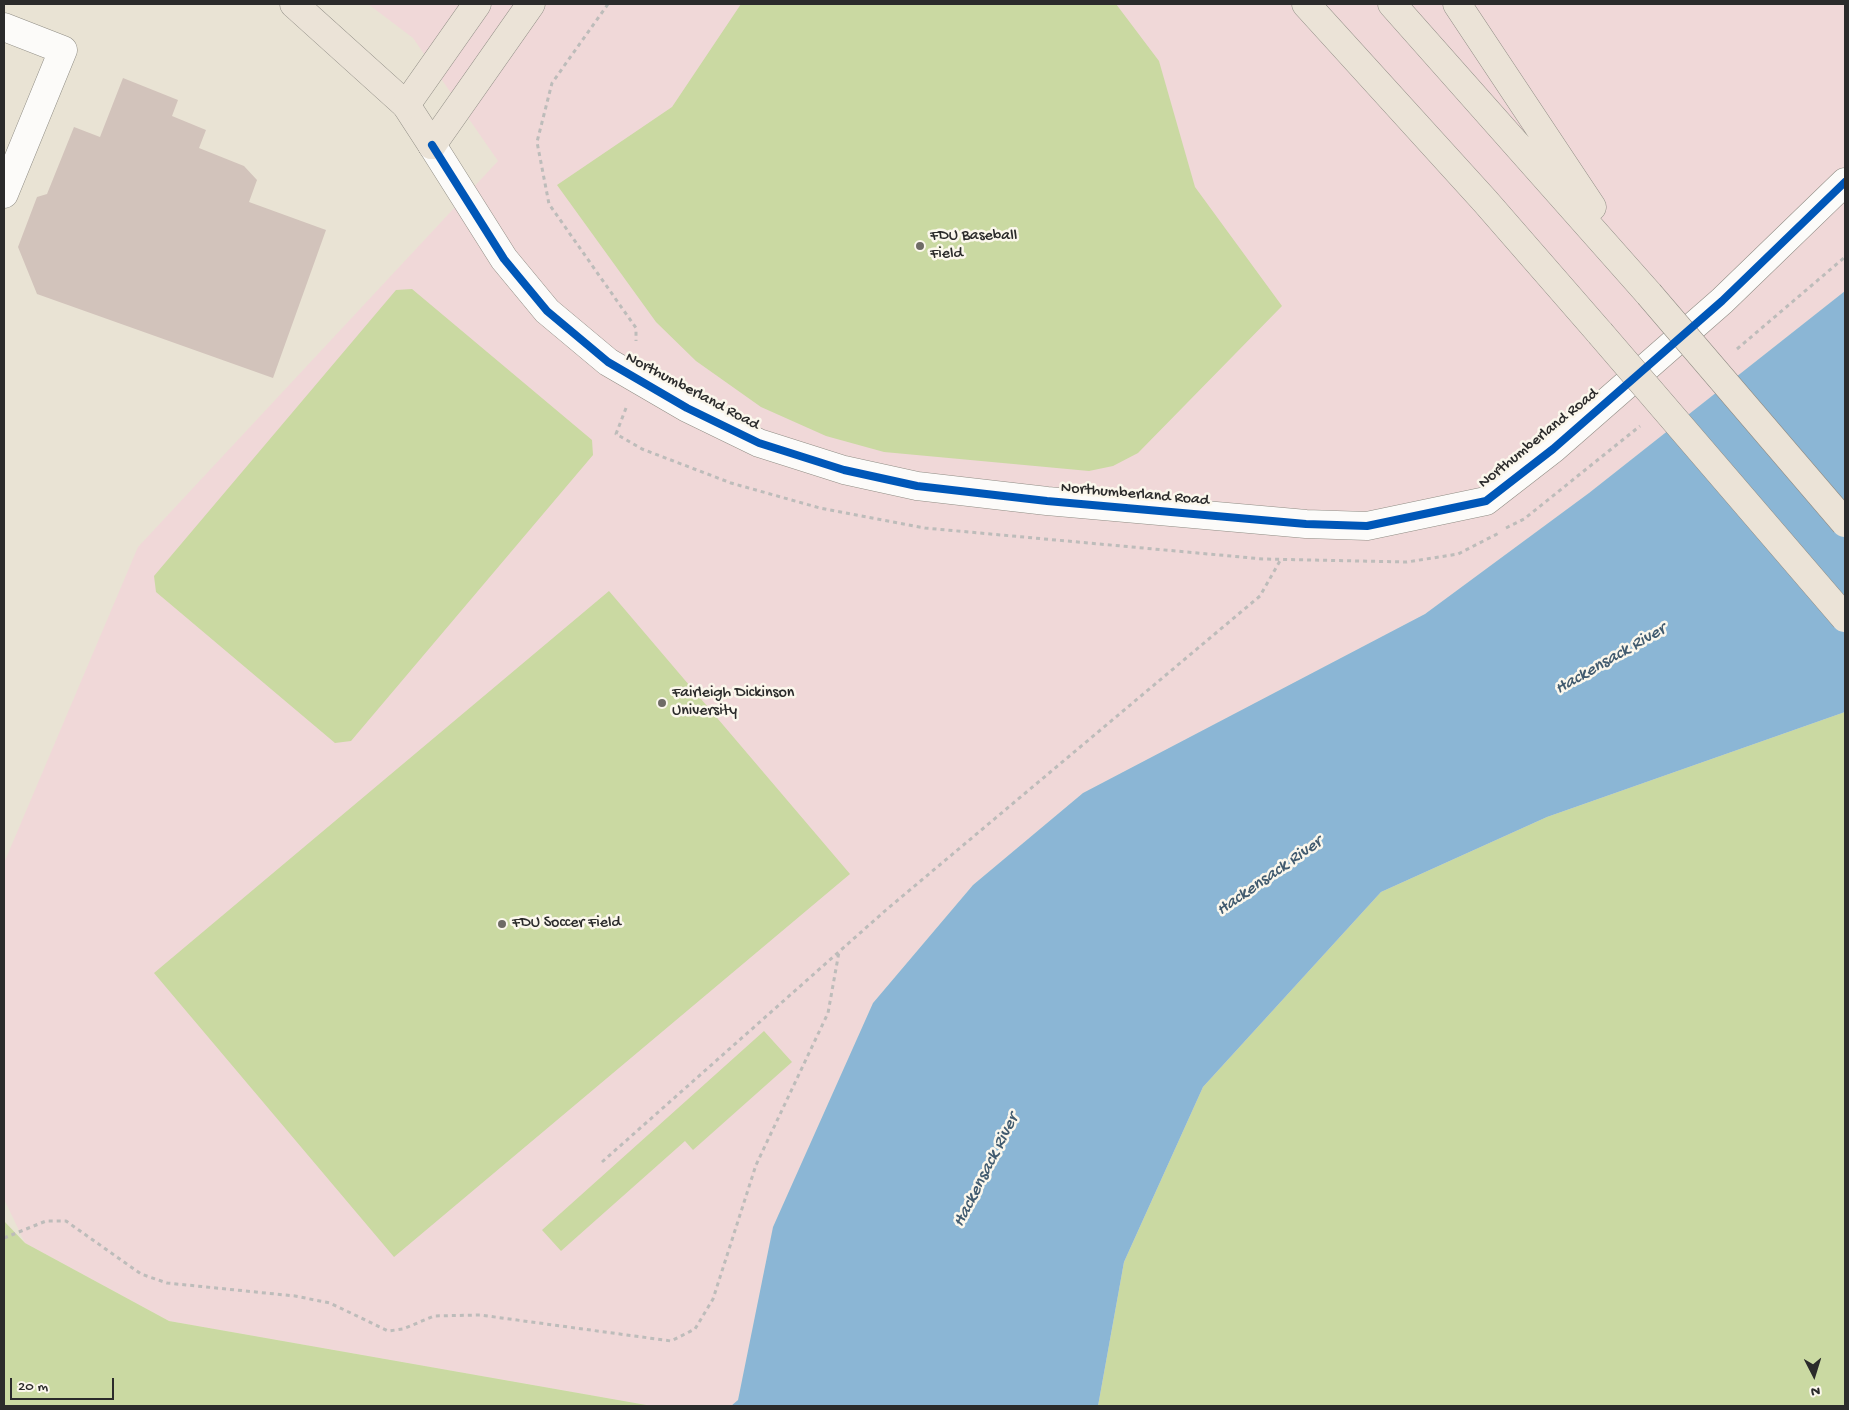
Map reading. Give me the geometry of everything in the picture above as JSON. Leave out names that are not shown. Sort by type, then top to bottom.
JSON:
[{"type":"main road","name":"Northumberland Road","points":[[294,4],[406,105],[432,145]]},
{"type":"main road","points":[[406,105],[477,4]]},
{"type":"main road","points":[[432,145],[530,4]]},
{"type":"main road","points":[[1306,4],[1452,165],[1845,618]]},
{"type":"main road","points":[[1392,4],[1649,294],[1845,523]]},
{"type":"main road","points":[[1457,4],[1649,294]]},
{"type":"street","points":[[4,27],[63,50],[4,194]]},
{"type":"street","name":"Northumberland Road","points":[[432,145],[504,259],[546,311],[608,362],[687,408],[758,443],[844,470],[917,486],[1047,501],[1306,524],[1367,526],[1486,501],[1553,449],[1722,301],[1845,182]]},
{"type":"path","points":[[608,4],[552,83],[538,142],[549,204],[636,328],[637,379],[616,434],[642,449],[740,486],[820,508],[926,528],[1281,559],[1407,562],[1458,554],[1524,519],[1647,420]]},
{"type":"path","points":[[1732,352],[1845,257]]},
{"type":"path","points":[[602,1162],[839,952],[1260,596],[1281,559]]},
{"type":"path","points":[[4,1238],[46,1221],[66,1221],[141,1274],[167,1283],[295,1296],[330,1303],[388,1331],[403,1330],[434,1316],[480,1315],[671,1342],[695,1329],[713,1299],[756,1165],[828,1013],[839,952]]},
{"type":"shaded area","name":"Fairleigh Dickinson University","points":[[368,4],[1845,4],[1845,291],[1589,493],[1425,614],[1083,793],[973,885],[873,1003],[773,1227],[738,1400],[731,1406],[652,1406],[169,1321],[25,1243],[4,1199],[4,863],[138,547],[498,161],[413,38]]},
{"type":"green space","name":"FDU Baseball Field","points":[[741,4],[1116,4],[1159,61],[1195,187],[1282,306],[1138,453],[1113,466],[1089,471],[884,452],[826,436],[761,407],[696,361],[656,322],[557,185],[672,107]]},
{"type":"green space","points":[[412,289],[592,440],[593,455],[351,741],[335,743],[156,592],[154,576],[396,290]]},
{"type":"green space","name":"FDU Soccer Field","points":[[609,591],[850,874],[394,1257],[154,973]]},
{"type":"green space","points":[[1845,712],[1845,1406],[1098,1406],[1124,1262],[1203,1087],[1381,892],[1547,817]]},
{"type":"green space","points":[[764,1031],[792,1062],[693,1150],[685,1141],[561,1251],[542,1230]]},
{"type":"green space","points":[[4,1221],[25,1243],[169,1321],[652,1406],[4,1406]]},
{"type":"water","name":"Hackensack River","points":[[1845,291],[1845,712],[1547,817],[1381,892],[1203,1087],[1124,1262],[1098,1406],[731,1406],[738,1400],[773,1227],[873,1003],[973,885],[1083,793],[1425,614],[1589,493]]},
{"type":"building","points":[[123,78],[178,100],[172,116],[206,130],[199,148],[244,166],[257,180],[249,202],[326,230],[273,378],[37,294],[18,247],[37,197],[47,194],[74,127],[100,137]]},
{"type":"cycle path","points":[[432,145],[504,259],[547,311],[608,362],[687,408],[759,443],[844,470],[917,486],[1047,501],[1306,524],[1367,526],[1486,501],[1553,449],[1722,301],[1845,182]]},
{"type":"place","name":"FDU Baseball Field","points":[[920,246]]},
{"type":"place","name":"Fairleigh Dickinson University","points":[[662,703]]},
{"type":"place","name":"FDU Soccer Field","points":[[502,924]]}]
